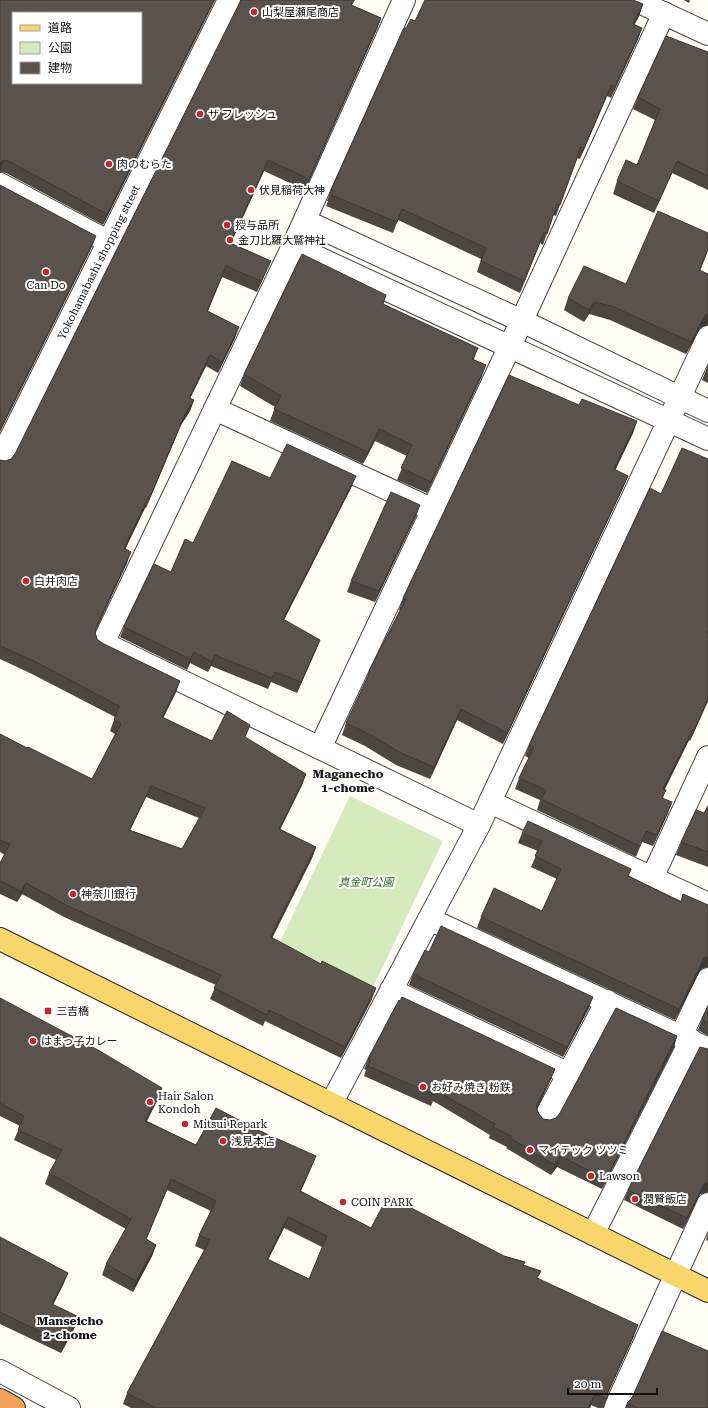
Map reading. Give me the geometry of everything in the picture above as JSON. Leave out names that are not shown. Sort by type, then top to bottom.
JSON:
[{"type":"highway","points":[[0,1400],[14,1408]]},
{"type":"main road","points":[[0,939],[708,1291]]},
{"type":"street","name":"Yokohamabashi shopping street","points":[[0,460],[229,0]]},
{"type":"street","points":[[404,0],[305,221],[103,643],[479,825]]},
{"type":"street","points":[[635,0],[708,34]]},
{"type":"street","points":[[320,748],[522,321],[664,13]]},
{"type":"street","points":[[0,184],[109,242]]},
{"type":"street","points":[[305,221],[522,321],[708,412]]},
{"type":"street","points":[[293,246],[708,439]]},
{"type":"street","points":[[331,1104],[479,825],[670,421],[708,337]]},
{"type":"street","points":[[215,409],[433,510]]},
{"type":"street","points":[[652,878],[708,757]]},
{"type":"street","points":[[490,802],[708,904]]},
{"type":"street","points":[[429,919],[693,1042]]},
{"type":"street","points":[[593,1234],[693,1042],[708,979]]},
{"type":"street","points":[[392,990],[568,1074]]},
{"type":"street","points":[[545,1118],[607,1001]]},
{"type":"street","points":[[615,1408],[674,1275],[708,1204]]},
{"type":"street","points":[[0,1371],[69,1408]]},
{"type":"green space","name":"真金町公園","points":[[350,796],[443,841],[371,991],[278,946]]},
{"type":"building","points":[[0,0],[214,0],[107,214],[4,160],[0,162]]},
{"type":"building","points":[[241,0],[353,0],[351,5],[381,18],[309,179],[268,160],[230,243],[271,261],[261,281],[226,266],[207,311],[239,327],[222,362],[210,355],[189,398],[194,400],[185,414],[150,497],[149,496],[124,548],[131,552],[95,632],[97,639],[102,643],[180,681],[162,717],[212,741],[227,711],[250,725],[245,737],[306,774],[279,829],[316,847],[271,937],[321,964],[322,961],[376,988],[345,1047],[269,1010],[267,1015],[214,988],[221,975],[68,906],[26,883],[21,891],[0,881],[0,863],[10,844],[0,840],[0,734],[92,779],[121,724],[114,720],[119,706],[36,662],[0,646],[0,460],[5,461],[11,459],[15,454]],"holes":[[[151,786],[205,808],[182,849],[129,830]]]},
{"type":"building","points":[[425,0],[633,0],[643,4],[633,24],[642,28],[615,87],[611,85],[584,148],[581,147],[560,205],[557,204],[547,234],[544,232],[524,281],[481,261],[486,248],[402,209],[397,222],[331,195],[333,190],[331,190],[404,28],[406,28],[411,19],[415,21]]},
{"type":"building","points":[[666,36],[708,52],[708,176],[677,161],[659,201],[617,181],[626,160],[637,165],[660,109],[638,97]]},
{"type":"building","points":[[0,185],[96,236],[0,429]]},
{"type":"building","points":[[658,211],[708,233],[708,249],[699,270],[708,274],[708,314],[705,315],[691,342],[614,307],[594,302],[589,310],[568,298],[584,266],[626,284]]},
{"type":"building","points":[[302,254],[386,295],[383,304],[478,348],[472,359],[486,365],[431,482],[401,468],[412,445],[379,429],[368,452],[274,409],[281,396],[244,374]]},
{"type":"building","points":[[509,375],[579,405],[582,399],[637,421],[614,469],[628,476],[507,733],[461,709],[434,767],[401,753],[369,734],[346,723],[370,672],[369,671],[406,599],[403,598]]},
{"type":"building","points":[[287,444],[356,476],[283,619],[320,640],[301,682],[275,672],[272,678],[215,655],[212,662],[194,652],[190,659],[124,627],[154,564],[171,572],[185,539],[193,543],[232,461],[270,478]]},
{"type":"building","points":[[682,448],[708,459],[708,699],[694,730],[693,729],[663,789],[666,790],[662,798],[672,802],[657,835],[646,831],[640,846],[541,799],[546,790],[519,778],[534,747],[529,745],[650,488],[661,494]]},
{"type":"building","points":[[391,492],[420,505],[379,591],[351,581]]},
{"type":"building","points":[[708,806],[708,852],[681,842],[696,810],[704,813]]},
{"type":"building","points":[[528,821],[631,869],[628,876],[681,902],[683,894],[708,905],[708,957],[704,958],[679,1009],[481,917],[494,888],[542,911],[561,869],[535,856],[542,841],[522,833]]},
{"type":"building","points":[[441,926],[593,997],[567,1047],[413,974],[425,950],[429,952]]},
{"type":"building","points":[[402,997],[555,1069],[536,1107],[543,1119],[550,1120],[556,1118],[560,1113],[616,1008],[677,1036],[606,1179],[560,1156],[555,1165],[510,1138],[511,1136],[493,1127],[495,1124],[437,1091],[435,1095],[368,1066],[371,1060],[368,1059]]},
{"type":"building","points":[[0,998],[98,1050],[162,1088],[145,1121],[196,1145],[216,1108],[260,1131],[316,1156],[300,1191],[371,1228],[388,1196],[504,1256],[525,1262],[523,1265],[541,1271],[537,1278],[638,1325],[608,1392],[607,1399],[595,1394],[588,1408],[156,1408],[127,1393],[210,1240],[199,1235],[216,1201],[171,1179],[146,1239],[156,1245],[136,1281],[106,1264],[131,1219],[49,1173],[62,1150],[18,1130],[24,1116],[0,1103]],"holes":[[[288,1217],[327,1236],[309,1279],[267,1259]]]},
{"type":"building","points":[[708,1006],[708,1023],[702,1019]]},
{"type":"building","points":[[700,1047],[708,1049],[708,1182],[704,1184],[687,1218],[628,1190]]},
{"type":"building","points":[[0,1237],[68,1273],[52,1304],[79,1317],[64,1343],[0,1312]]},
{"type":"building","points":[[662,1331],[708,1351],[708,1408],[637,1408],[627,1403],[632,1398]]},
{"type":"place","name":"山梨屋瀬尾商店","points":[[254,12]]},
{"type":"place","name":"ザ フレッシュ","points":[[200,114]]},
{"type":"place","name":"肉のむらた","points":[[109,164]]},
{"type":"place","name":"伏見稲荷大神","points":[[251,190]]},
{"type":"place","name":"授与品所","points":[[227,225]]},
{"type":"place","name":"金刀比羅大鷲神社","points":[[230,240]]},
{"type":"place","name":"Can Do","points":[[46,272]]},
{"type":"place","name":"白井肉店","points":[[26,581]]},
{"type":"place","name":"神奈川銀行","points":[[73,894]]},
{"type":"place","name":"三吉橋","points":[[48,1011]]},
{"type":"place","name":"はまっ子カレー","points":[[33,1041]]},
{"type":"place","name":"お好み焼き 粉鉄","points":[[423,1087]]},
{"type":"place","name":"Hair Salon Kondoh","points":[[150,1102]]},
{"type":"place","name":"Mitsui Repark","points":[[185,1124]]},
{"type":"place","name":"浅見本店","points":[[223,1141]]},
{"type":"place","name":"マイテック ツツミ","points":[[530,1150]]},
{"type":"place","name":"Lawson","points":[[591,1176]]},
{"type":"place","name":"潤賢飯店","points":[[635,1199]]},
{"type":"place","name":"COIN PARK","points":[[343,1202]]},
{"type":"district","name":"Maganecho 1-chome","points":[[348,781]]},
{"type":"district","name":"Manseicho 2-chome","points":[[70,1328]]}]
